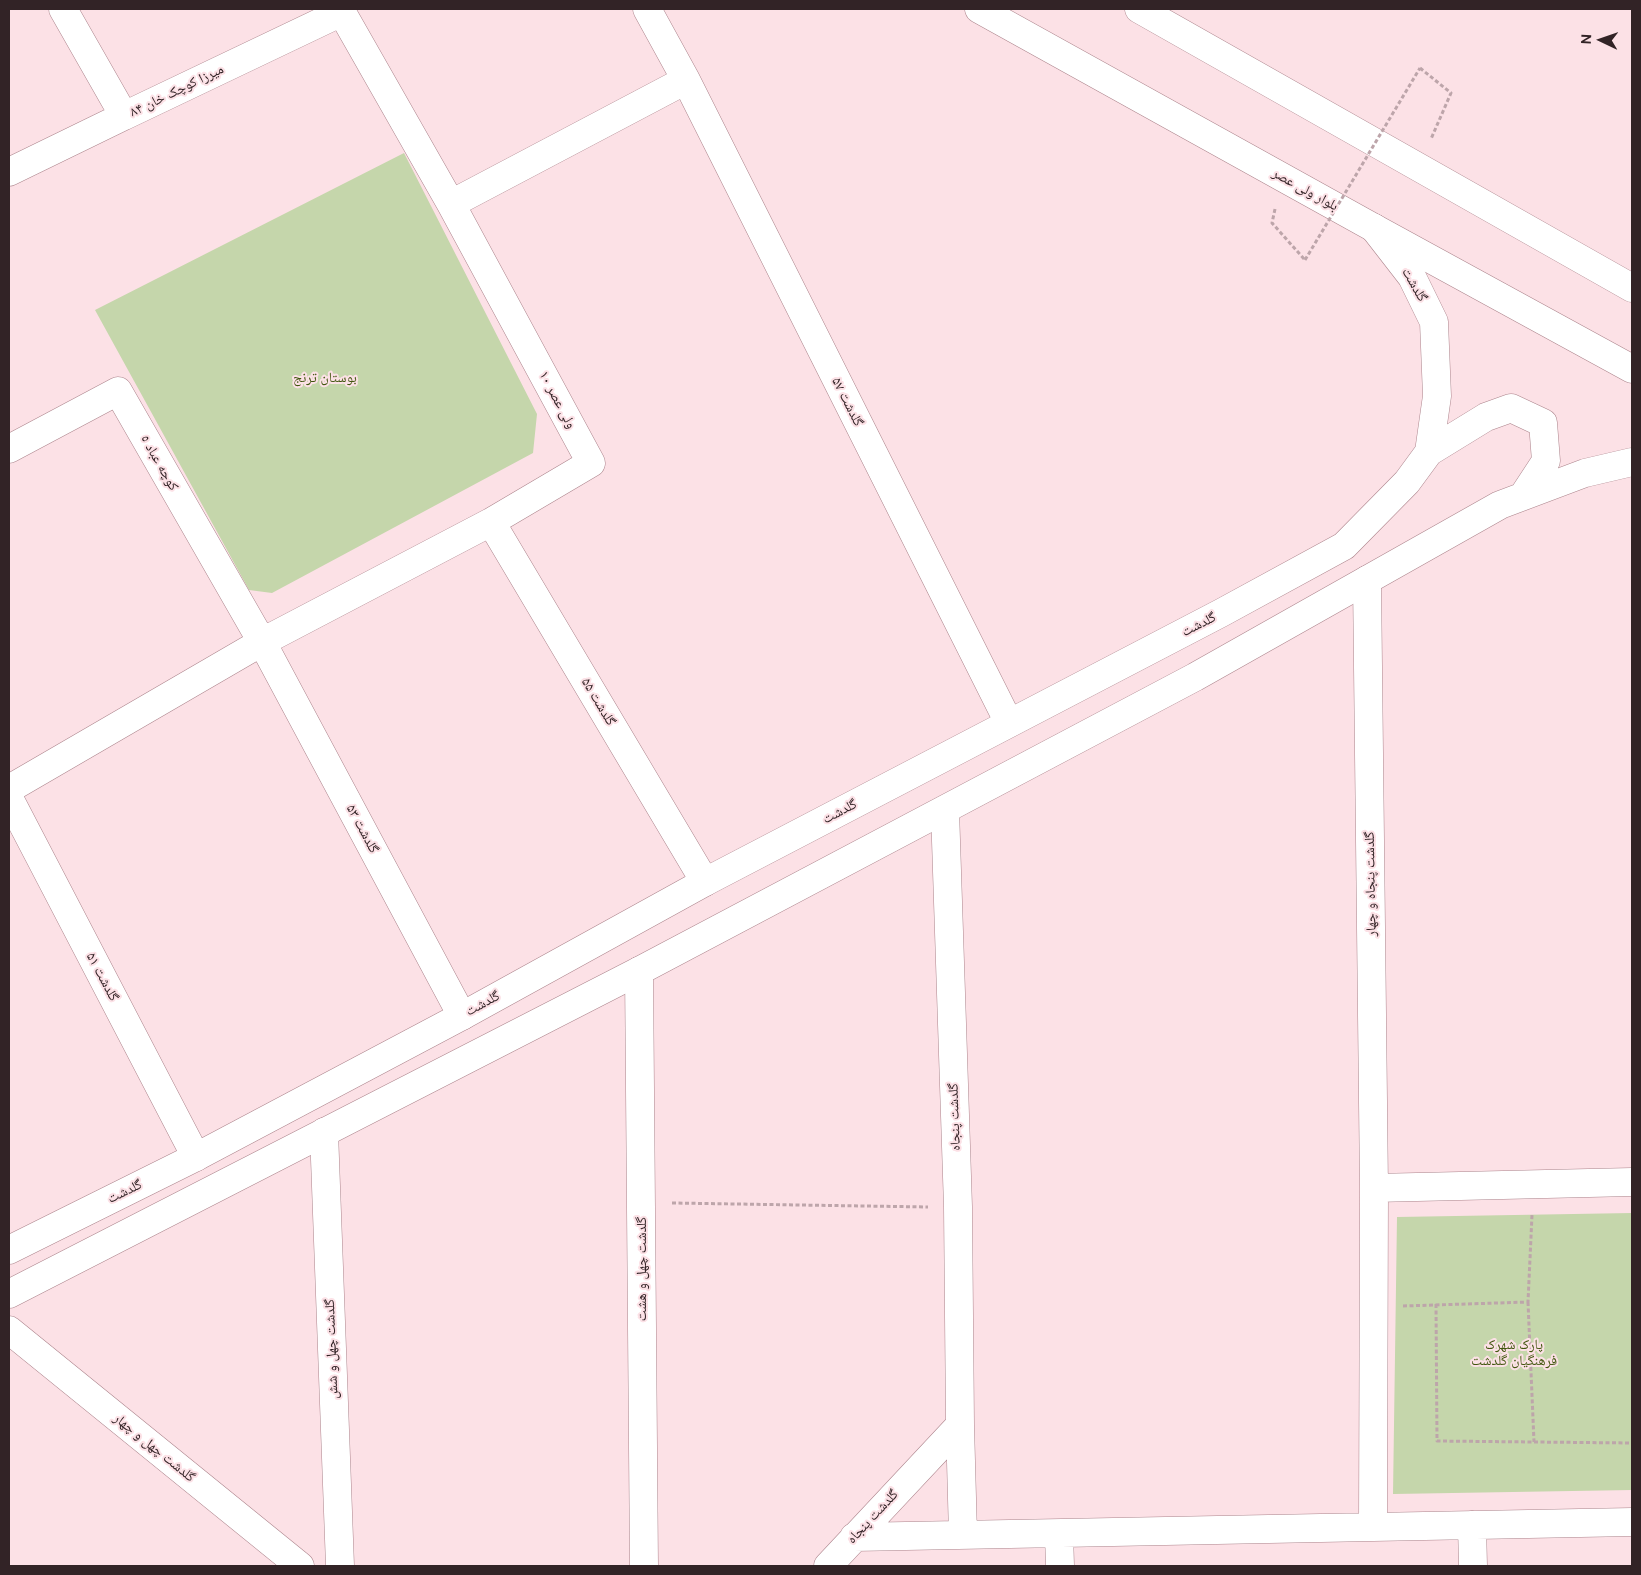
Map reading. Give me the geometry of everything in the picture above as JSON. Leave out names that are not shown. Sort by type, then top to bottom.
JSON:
[{"type":"street","name":"میرزا کوچک خان ۸۴","points":[[64,9],[124,116],[341,10]]},
{"type":"street","name":"گلدشت ۵۷","points":[[647,9],[686,80],[1009,723]]},
{"type":"street","name":"بلوار ولی عصر","points":[[979,9],[1632,369]]},
{"type":"street","points":[[1139,9],[1632,288]]},
{"type":"street","name":"ولی عصر ۱۰","points":[[9,789],[262,642],[491,522],[591,463],[451,204],[341,10]]},
{"type":"street","points":[[451,204],[686,80]]},
{"type":"street","points":[[9,172],[124,116]]},
{"type":"street","name":"گلدشت","points":[[9,1250],[196,1157],[462,1016],[705,882],[1221,614],[1344,546],[1407,482],[1429,452],[1438,396],[1434,322],[1412,277],[1374,228]]},
{"type":"street","name":"كوچه عباد ٥","points":[[9,449],[118,392],[262,642]]},
{"type":"street","points":[[1429,452],[1486,417],[1511,408],[1543,423],[1546,461],[1523,496]]},
{"type":"street","points":[[9,1294],[639,971],[1195,678],[1500,505],[1585,473],[1632,462]]},
{"type":"street","name":"گلدشت ۵۵","points":[[491,522],[705,882]]},
{"type":"street","name":"گلدشت پنجاه و چهار","points":[[1367,580],[1374,1188],[1373,1527]]},
{"type":"street","name":"گلدشت ۵۳","points":[[262,642],[462,1016]]},
{"type":"street","name":"گلدشت ۵۱","points":[[9,798],[196,1157]]},
{"type":"street","name":"گلدشت پنجاه","points":[[944,810],[958,1207],[963,1535]]},
{"type":"street","name":"گلدشت چهل و هشت","points":[[639,971],[644,1566]]},
{"type":"street","name":"گلدشت چهل و شش","points":[[324,1132],[340,1566]]},
{"type":"street","points":[[1374,1188],[1632,1182]]},
{"type":"street","name":"گلدشت چهل و چهار","points":[[9,1330],[300,1566]]},
{"type":"street","name":"گلدشت پنجاه","points":[[828,1566],[960,1425]]},
{"type":"street","points":[[854,1537],[1632,1522]]},
{"type":"street","points":[[1472,1525],[1473,1566]]},
{"type":"street","points":[[1059,1534],[1060,1566]]},
{"type":"path","points":[[1280,176],[1272,224],[1305,260],[1420,68],[1451,93],[1418,167]]},
{"type":"path","points":[[1534,1184],[1528,1302],[1534,1442]]},
{"type":"path","points":[[641,1202],[958,1207]]},
{"type":"path","points":[[1374,1306],[1528,1302]]},
{"type":"path","points":[[1436,1304],[1437,1441],[1632,1442]]},
{"type":"green space","name":"بوستان ترنج","points":[[404,153],[537,414],[533,453],[272,593],[249,590],[95,310]]},
{"type":"green space","name":"پارک شهرک فرهنگیان گلدشت","points":[[1632,1213],[1632,1490],[1393,1494],[1397,1217]]}]
